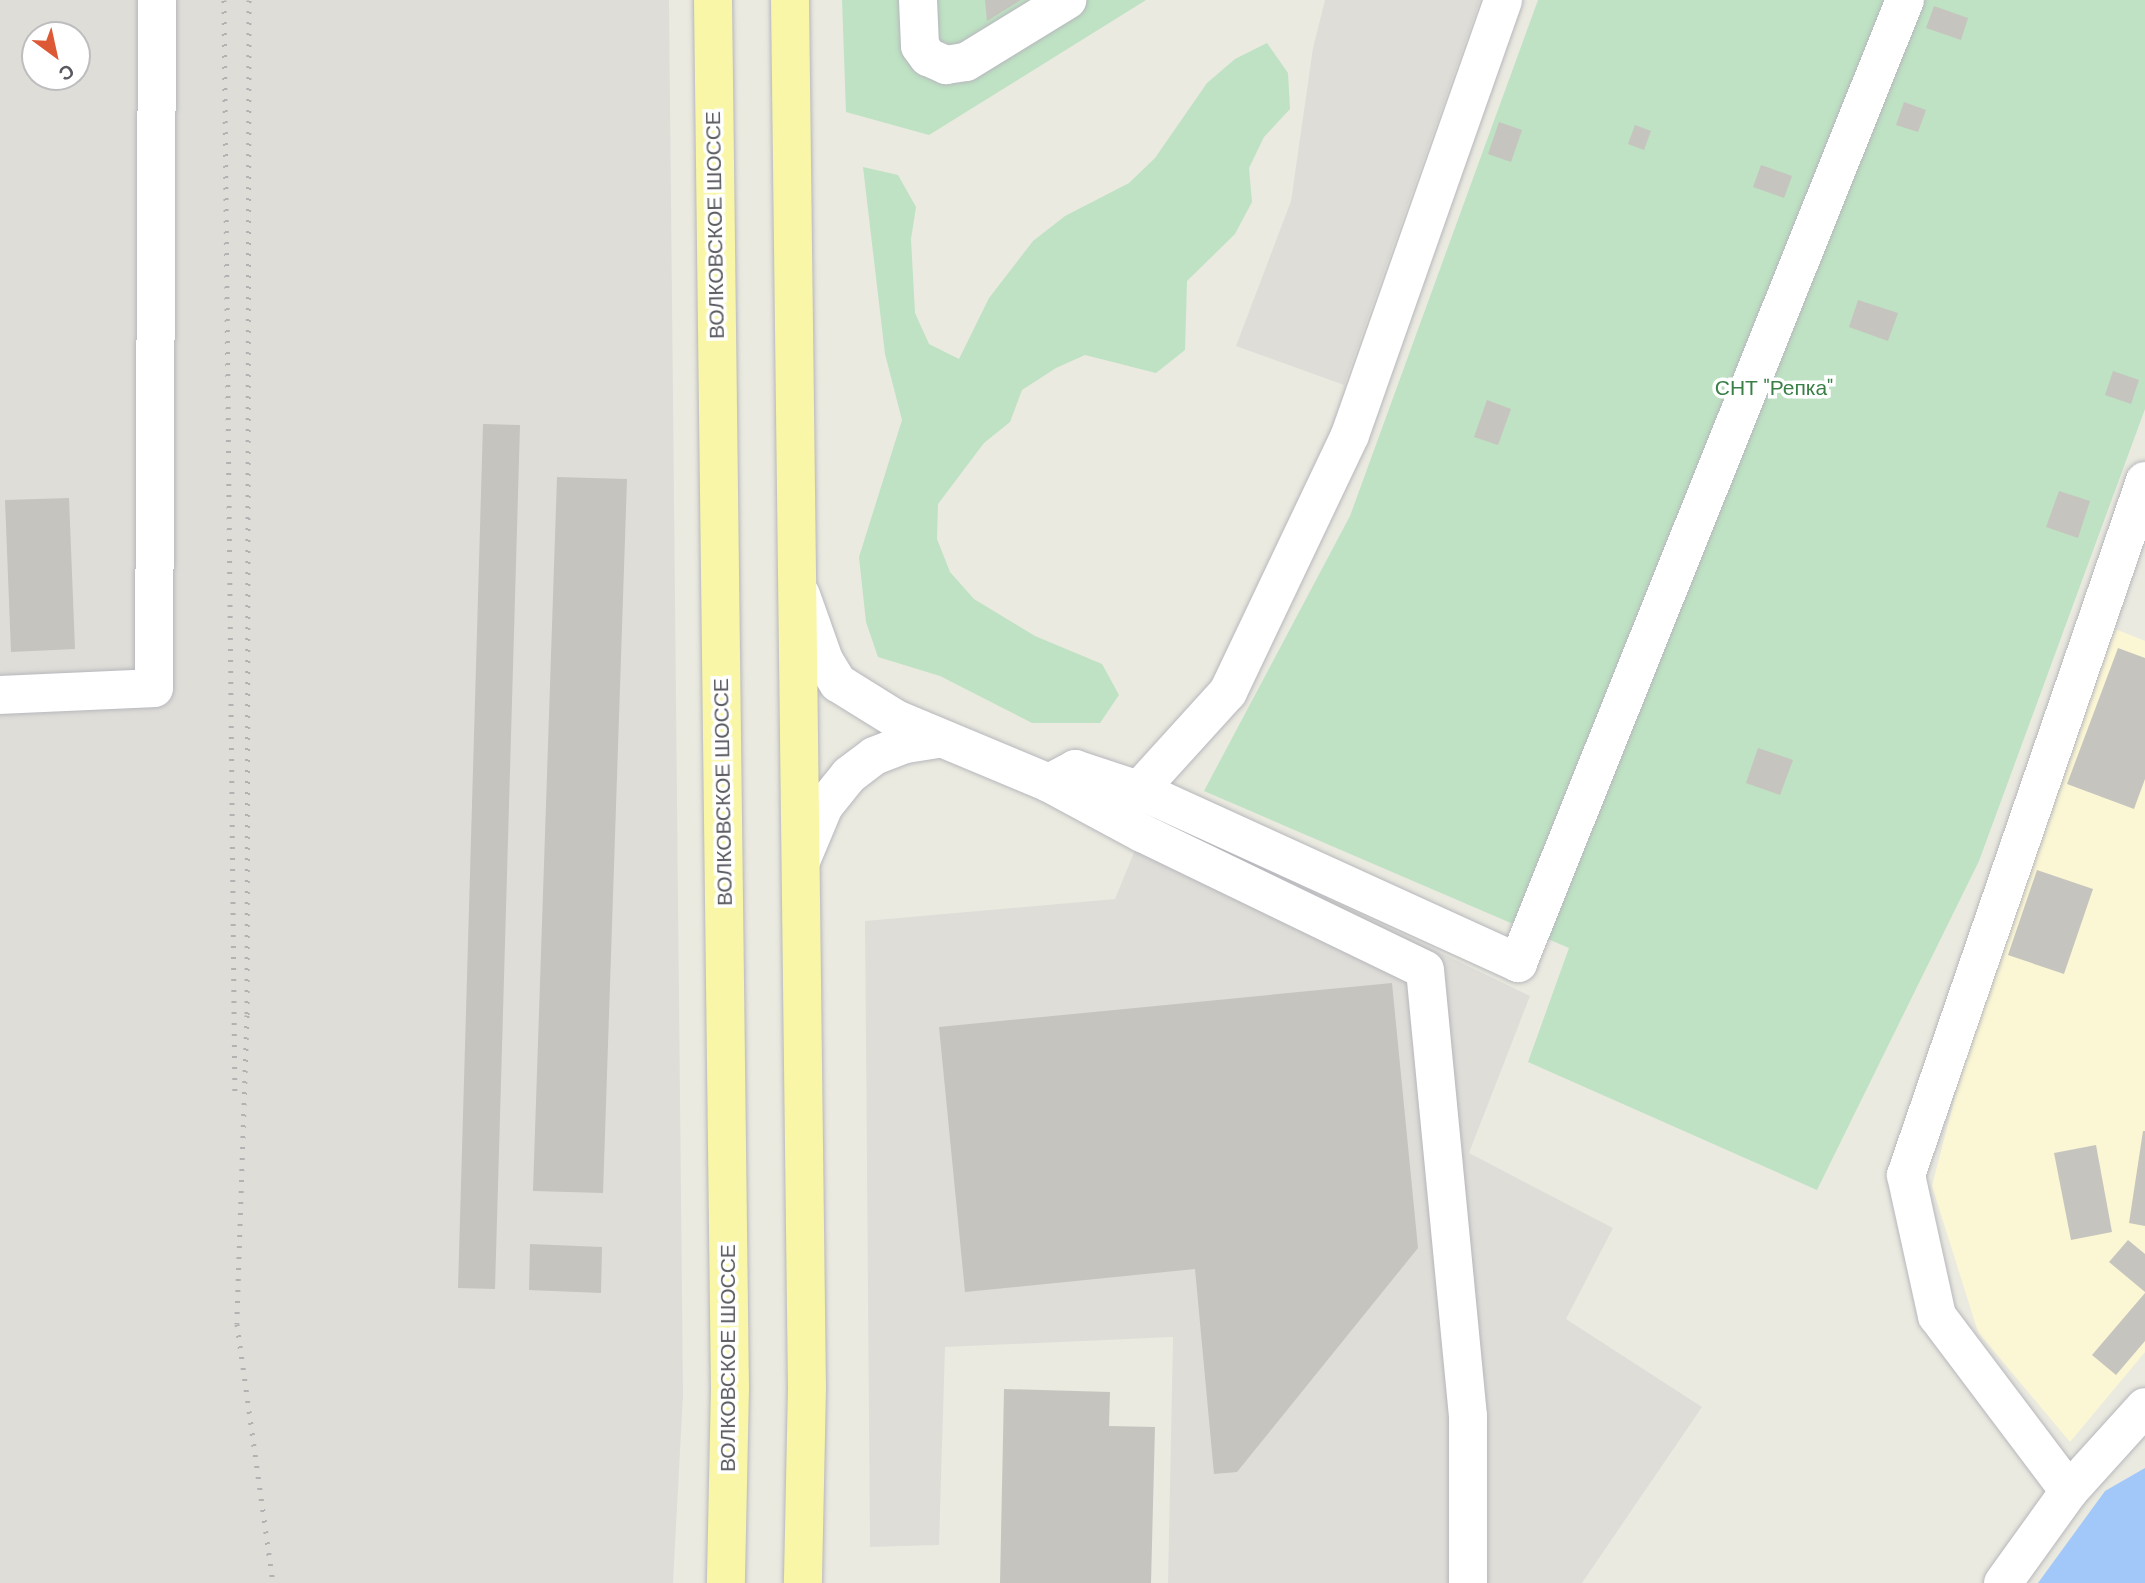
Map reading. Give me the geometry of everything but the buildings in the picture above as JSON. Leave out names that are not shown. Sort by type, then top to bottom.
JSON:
[{"type":"main road","name":"ВОЛКОВСКОЕ ШОССЕ","points":[[713,0],[730,1387],[726,1583]]},
{"type":"main road","points":[[790,0],[807,1387],[803,1583]]},
{"type":"street","points":[[0,695],[154,688],[157,0]]},
{"type":"street","points":[[918,0],[919,46],[928,58],[946,65],[966,62],[1067,0]]},
{"type":"street","points":[[1139,789],[1228,692],[1350,435],[1503,0]]},
{"type":"street","points":[[1049,783],[1074,769],[1139,789],[1518,963],[1905,0]]},
{"type":"street","points":[[2069,1491],[1937,1316],[1906,1175],[2145,481]]},
{"type":"street","points":[[797,585],[824,660],[838,683],[863,702],[938,739],[1049,783],[1142,833],[1425,970],[1468,1416],[1468,1583]]},
{"type":"street","points":[[800,861],[824,806],[849,775],[874,756],[906,744],[938,739]]},
{"type":"street","points":[[2003,1583],[2069,1491],[2145,1407]]},
{"type":"shaded area","points":[[0,0],[669,0],[683,1395],[673,1583],[0,1583]]},
{"type":"shaded area","points":[[1325,0],[1480,0],[1344,385],[1236,346],[1291,201],[1313,48]]},
{"type":"shaded area","points":[[2115,629],[2145,641],[2145,1352],[2070,1442],[1978,1332],[1932,1186],[1962,1070]]},
{"type":"shaded area","points":[[1150,813],[1530,996],[1469,1153],[1613,1228],[1566,1319],[1702,1407],[1582,1583],[1168,1583],[1173,1337],[945,1347],[939,1545],[870,1547],[865,921],[1115,899]]},
{"type":"green space","points":[[842,0],[1146,0],[929,135],[846,112]]},
{"type":"green space","name":"СНТ \"Репка\"","points":[[1538,0],[2145,0],[2145,409],[1979,861],[1817,1190],[1528,1062],[1569,948],[1204,791],[1350,516]]},
{"type":"green space","points":[[1267,43],[1288,73],[1290,109],[1264,137],[1249,168],[1252,202],[1235,234],[1187,281],[1185,350],[1156,373],[1085,355],[1056,368],[1022,390],[1010,422],[984,443],[938,504],[937,539],[950,572],[974,599],[1035,636],[1102,664],[1119,695],[1100,723],[1032,723],[940,676],[878,657],[866,622],[859,557],[902,420],[885,354],[863,167],[898,175],[916,207],[911,239],[915,313],[929,344],[959,359],[989,298],[1033,241],[1065,216],[1129,183],[1155,158],[1207,83],[1235,59]]},
{"type":"water","points":[[2145,1468],[2145,1583],[2038,1583],[2105,1491]]},
{"type":"railway","points":[[224,0],[235,1099]]},
{"type":"railway","points":[[249,0],[247,1015],[237,1324],[273,1583]]}]
